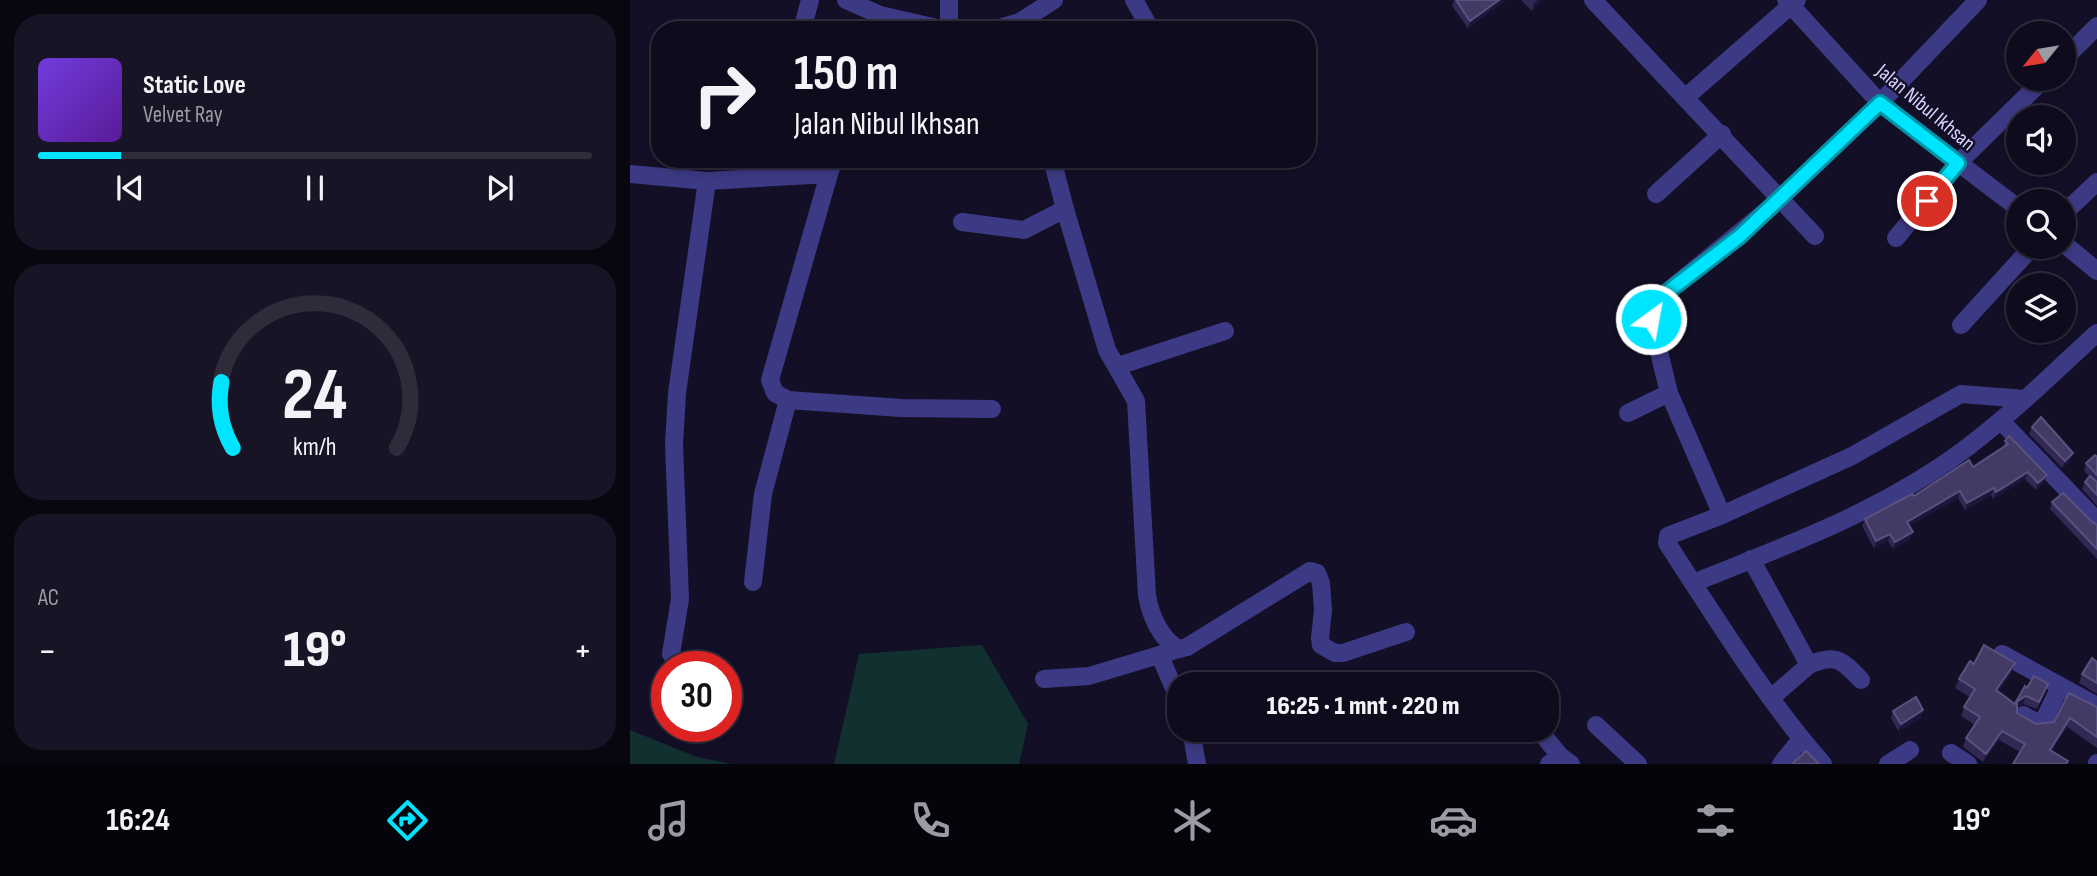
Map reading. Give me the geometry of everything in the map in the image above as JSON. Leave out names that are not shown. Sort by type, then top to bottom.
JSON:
[{"type":"street","points":[[804,21],[810,0]]},
{"type":"street","points":[[845,0],[875,21]]},
{"type":"street","points":[[948,21],[949,0]]},
{"type":"street","points":[[1134,0],[1146,21]]},
{"type":"street","points":[[1593,0],[1722,134],[1815,236]]},
{"type":"street","points":[[1722,516],[1669,393],[1651,309],[1657,300],[1740,236],[1880,103],[1978,0]]},
{"type":"street","points":[[1686,97],[1792,2]]},
{"type":"street","name":"Jalan Nibul Ikhsan","points":[[1792,2],[1880,103],[2006,199]]},
{"type":"street","points":[[1022,21],[1044,10]]},
{"type":"street","points":[[2076,47],[2097,26]]},
{"type":"street","points":[[1896,238],[1958,163],[2032,91]]},
{"type":"street","points":[[1656,194],[1722,134]]},
{"type":"street","points":[[630,174],[706,181],[823,168]]},
{"type":"street","points":[[832,168],[770,380],[772,390],[788,400],[834,401],[901,408],[992,409]]},
{"type":"street","points":[[1054,168],[1107,350],[1136,401],[1149,607],[1166,639],[1179,649]]},
{"type":"street","points":[[671,651],[680,599],[674,444],[677,393],[706,181]]},
{"type":"street","points":[[2076,201],[2097,181]]},
{"type":"street","points":[[962,222],[1024,230],[1065,209]]},
{"type":"street","points":[[2076,254],[2097,271]]},
{"type":"street","points":[[1961,325],[2021,259]]},
{"type":"street","points":[[1118,366],[1225,331]]},
{"type":"street","points":[[1693,583],[1836,525],[1901,489],[1967,448],[2001,421],[2097,333]]},
{"type":"street","points":[[1628,413],[1669,393]]},
{"type":"street","points":[[1823,764],[1801,739],[1693,583],[1667,543],[1668,536],[1722,516],[1852,456],[1961,394],[2025,399]]},
{"type":"street","points":[[753,582],[763,494],[788,400]]},
{"type":"street","points":[[2001,421],[2097,521]]},
{"type":"street","points":[[1751,559],[1809,665]]},
{"type":"street","points":[[1044,679],[1089,676],[1179,649],[1226,625],[1274,591],[1310,571],[1317,573],[1321,583],[1321,645],[1343,653],[1406,632]]},
{"type":"street","points":[[2002,654],[2097,706]]},
{"type":"street","points":[[1160,656],[1167,672]]},
{"type":"street","points":[[1772,697],[1809,665],[1828,657],[1835,658],[1861,680]]},
{"type":"street","points":[[2023,715],[2038,723],[2043,722],[2060,687]]},
{"type":"street","points":[[1596,725],[1638,764]]},
{"type":"street","points":[[1781,764],[1801,739]]},
{"type":"street","points":[[1193,742],[1197,764]]},
{"type":"street","points":[[1548,742],[1560,761]]},
{"type":"street","points":[[1888,764],[1910,750]]},
{"type":"street","points":[[1951,753],[1968,764]]},
{"type":"green space","points":[[982,645],[1028,724],[1019,764],[834,764],[859,654]]},
{"type":"green space","points":[[630,730],[651,738],[651,742],[660,742],[697,757],[732,764],[630,764]]},
{"type":"building","points":[[1456,0],[1499,0],[1470,21]]},
{"type":"building","points":[[2041,417],[2073,453],[2065,461],[2032,427]]},
{"type":"building","points":[[2009,436],[2047,475],[2038,483],[2028,472],[1996,492],[1994,488],[1967,503],[1960,491],[1907,522],[1913,532],[1895,542],[1890,534],[1876,541],[1865,519],[1912,494],[1914,496],[1969,460],[1973,467],[2008,444],[2005,441]]},
{"type":"building","points":[[2095,455],[2097,457],[2097,475],[2086,463]]},
{"type":"building","points":[[2090,476],[2097,482],[2097,495],[2085,482]]},
{"type":"building","points":[[2063,493],[2097,525],[2097,549],[2052,502]]},
{"type":"building","points":[[1984,645],[2015,663],[1996,690],[2015,704],[2017,700],[2017,713],[2036,724],[2054,722],[2069,693],[2097,707],[2097,737],[2070,718],[2050,750],[2068,761],[2066,764],[2013,764],[2025,744],[2002,731],[1986,754],[1966,738],[1980,717],[1964,707],[1975,689],[1959,679],[1970,661],[1974,664]]},
{"type":"building","points":[[2092,658],[2097,662],[2097,683],[2082,674]]},
{"type":"building","points":[[2034,676],[2048,684],[2039,702],[2026,696],[2016,702],[2025,686],[2027,688]]},
{"type":"building","points":[[1916,697],[1923,710],[1901,724],[1893,711]]},
{"type":"building","points":[[1806,751],[1819,764],[1792,764]]},
{"type":"route","points":[[1651,319],[1651,309],[1657,300],[1740,236],[1880,103],[1958,163],[1927,201]]}]
